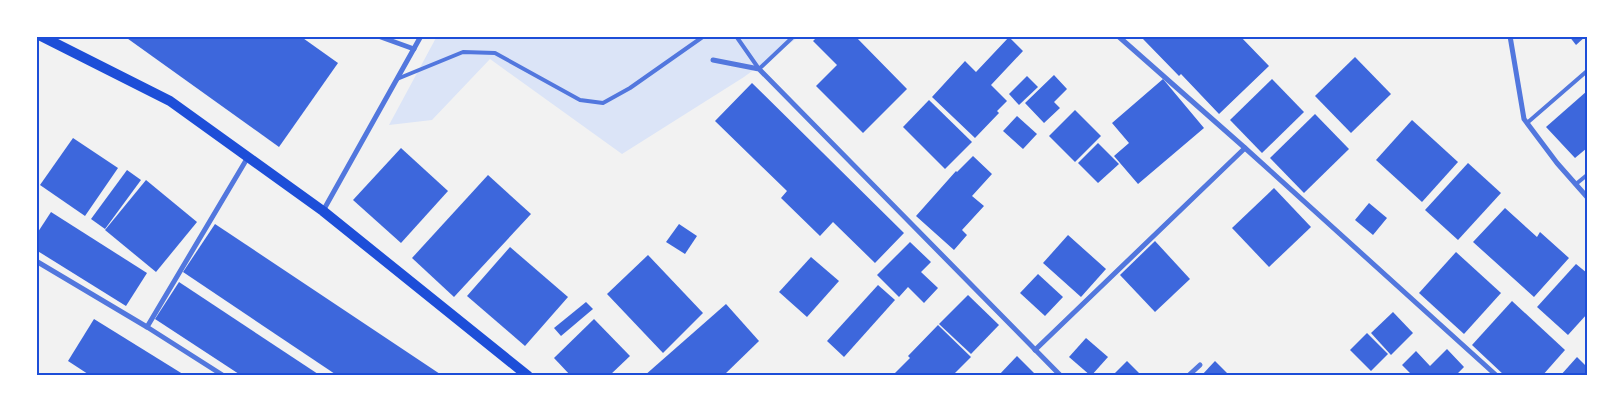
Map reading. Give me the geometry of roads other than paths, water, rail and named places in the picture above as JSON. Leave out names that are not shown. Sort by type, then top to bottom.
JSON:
[{"type":"main road","points":[[41,36],[170,101],[323,211],[528,376]]},
{"type":"street","points":[[378,36],[414,49]]},
{"type":"street","points":[[323,211],[421,36]]},
{"type":"street","points":[[1118,36],[1497,376]]},
{"type":"street","points":[[1510,36],[1524,119],[1587,197]]},
{"type":"street","points":[[714,60],[759,68],[1061,376]]},
{"type":"street","points":[[1035,350],[1245,148]]},
{"type":"street","points":[[147,327],[248,157]]},
{"type":"street","points":[[36,261],[147,327],[224,376]]},
{"type":"street","points":[[1188,376],[1200,364]]},
{"type":"lane","points":[[397,79],[463,52],[495,53],[580,100],[603,103],[630,88],[704,36]]},
{"type":"lane","points":[[736,36],[759,68],[794,36]]},
{"type":"lane","points":[[1527,123],[1587,71]]},
{"type":"lane","points":[[1576,184],[1587,175]]}]
